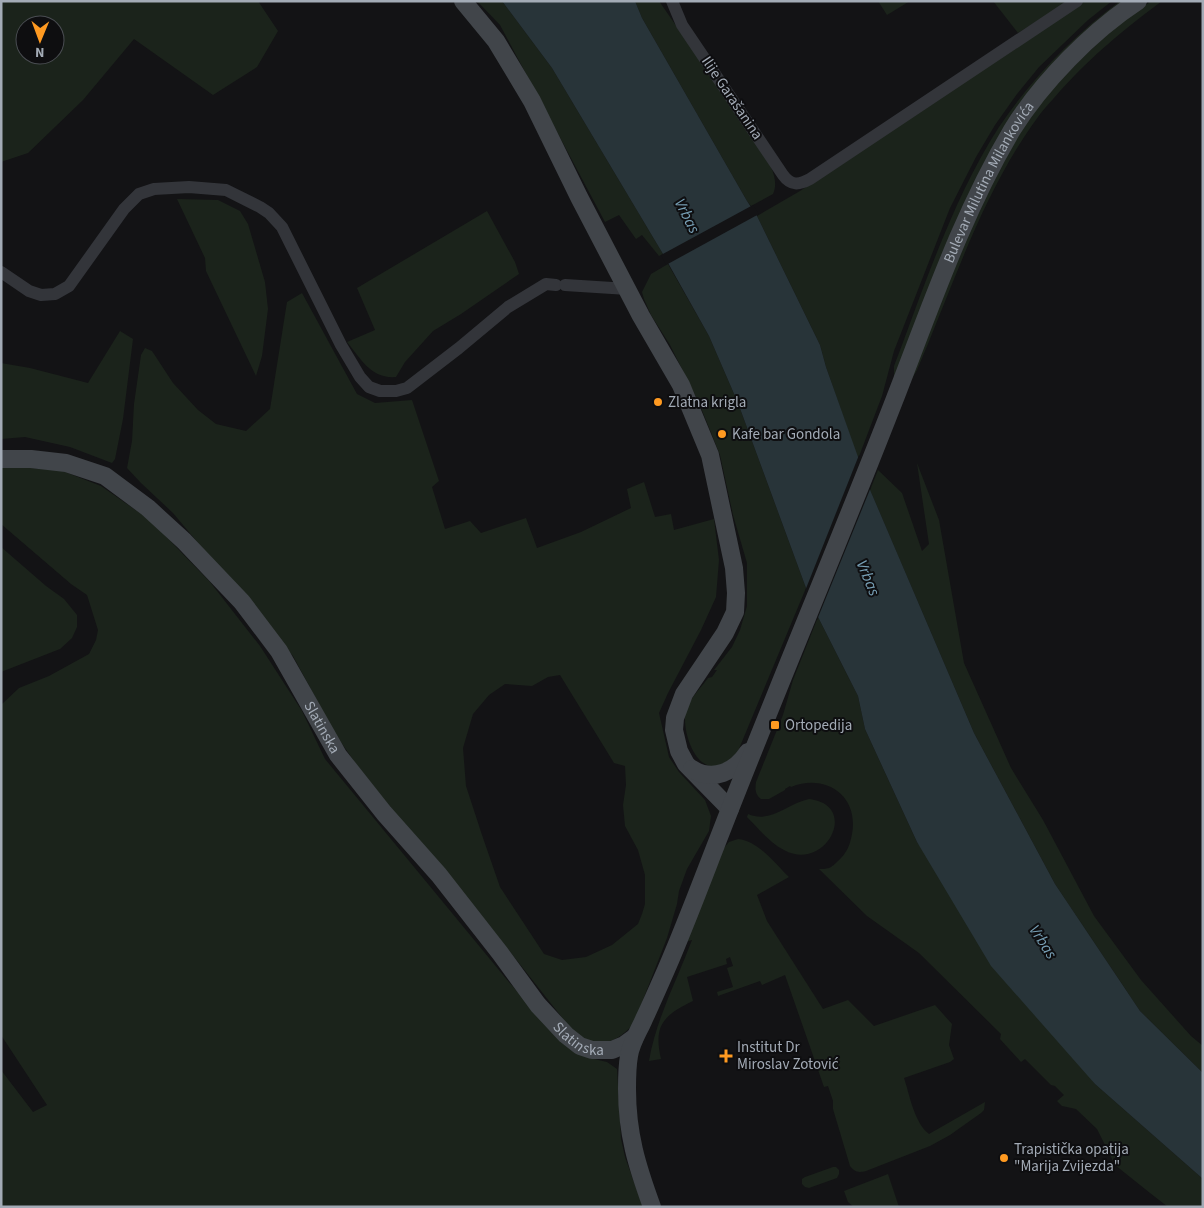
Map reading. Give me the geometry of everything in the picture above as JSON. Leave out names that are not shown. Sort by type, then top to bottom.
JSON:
[{"type":"street","points":[[463,1],[496,42],[532,101],[579,197],[681,385],[710,455],[734,568],[735,612],[725,633],[684,694],[674,718],[679,751],[688,766],[730,809],[758,737]]},
{"type":"street","name":"Ilije Garašanina","points":[[672,1],[682,24],[782,175],[789,182],[800,184],[1077,1]]},
{"type":"street","name":"Bulevar Milutina Milankovića","points":[[758,737],[894,400],[952,250],[985,178],[1015,126],[1049,82],[1072,56],[1114,17],[1138,1]]},
{"type":"street","points":[[1,272],[30,291],[41,295],[55,294],[69,286],[124,209],[139,194],[154,189],[189,187],[226,190],[260,207],[282,226],[341,345],[360,377],[369,387],[380,391],[396,391],[407,388],[508,307],[546,284],[628,289]]},
{"type":"street","name":"Slatinska","points":[[1,459],[66,463],[105,476],[148,508],[184,541],[242,602],[279,651],[338,755],[384,814],[439,875],[538,1005],[566,1035],[580,1046],[592,1050],[621,1052],[624,1045],[635,1037],[667,967],[730,809]]},
{"type":"street","points":[[688,766],[697,772],[706,774],[726,773],[740,763],[758,737]]},
{"type":"street","points":[[621,1052],[628,1069],[628,1121],[633,1149],[652,1207]]},
{"type":"shaded area","points":[[1,1],[258,1],[278,31],[257,67],[213,95],[134,39],[83,100],[28,153],[1,162]]},
{"type":"shaded area","points":[[477,1],[502,1],[552,68],[663,254],[659,256],[642,235],[636,239],[619,215],[605,222],[500,25]]},
{"type":"shaded area","points":[[635,1],[659,1],[766,156],[775,179],[773,194],[751,206],[747,201],[642,18]]},
{"type":"shaded area","points":[[878,1],[910,1],[887,15]]},
{"type":"shaded area","points":[[993,1],[1070,1],[1018,33]]},
{"type":"shaded area","points":[[1085,1],[1112,1],[1088,20],[1039,67],[1017,94],[995,125],[976,157],[950,208],[894,351],[882,396],[858,459],[820,345],[757,216],[800,191]]},
{"type":"shaded area","points":[[1120,1],[1123,1],[1044,80],[894,379],[894,366],[933,261],[957,205],[984,152],[999,127],[1039,75],[1070,43]]},
{"type":"shaded area","points":[[1151,1],[1162,1],[1109,43],[1072,78],[1040,114],[1018,146],[970,240],[917,370],[909,384],[968,229],[1014,140],[1049,92],[1080,60],[1112,30]]},
{"type":"shaded area","points":[[177,199],[218,200],[240,211],[248,224],[265,282],[268,309],[262,356],[256,376],[206,271],[205,258]]},
{"type":"shaded area","points":[[487,211],[515,262],[519,274],[433,331],[405,362],[396,377],[380,375],[367,367],[347,342],[375,330],[357,288]]},
{"type":"shaded area","points":[[668,264],[709,336],[738,403],[806,588],[737,753],[729,762],[712,766],[704,763],[697,757],[692,748],[686,728],[686,710],[696,693],[717,670],[714,670],[732,647],[740,630],[747,606],[747,563],[733,515],[720,455],[699,403],[670,345],[651,315],[642,292],[651,274]]},
{"type":"shaded area","points":[[302,293],[357,394],[375,403],[412,400],[439,481],[432,487],[445,529],[470,521],[481,533],[526,518],[537,548],[581,532],[631,508],[627,489],[644,482],[655,517],[671,514],[674,530],[714,519],[719,560],[716,597],[659,713],[669,757],[679,772],[705,800],[711,816],[709,831],[687,869],[679,891],[667,938],[634,1023],[618,1038],[604,1043],[589,1042],[582,1039],[568,1025],[450,876],[393,811],[356,764],[334,732],[293,656],[173,513],[127,468],[132,441],[134,404],[141,355],[145,348],[152,351],[173,383],[198,410],[216,424],[246,431],[270,409],[287,302]],"holes":[[[560,675],[614,763],[625,766],[626,785],[623,805],[625,826],[638,850],[645,875],[645,904],[638,924],[612,945],[586,957],[562,960],[544,954],[500,887],[466,786],[463,748],[473,714],[489,695],[505,684],[532,686],[548,677]]]},
{"type":"shaded area","points":[[120,331],[133,339],[123,419],[115,459],[112,463],[70,447],[25,437],[1,439],[1,363],[30,368],[88,383]]},
{"type":"shaded area","points":[[917,463],[939,520],[964,663],[1011,768],[1043,820],[1094,916],[1141,980],[1191,1036],[1203,1046],[1203,1073],[1140,1011],[1055,884],[974,733],[870,490],[878,470],[902,493],[922,551],[929,544]]},
{"type":"shaded area","points":[[1,466],[60,470],[101,486],[150,520],[210,582],[260,646],[302,711],[325,759],[508,981],[564,1044],[590,1058],[607,1062],[617,1069],[621,1139],[625,1157],[643,1207],[1,1207],[1,1070],[33,1112],[47,1105],[1,1035],[1,705],[19,688],[49,676],[89,654],[96,640],[98,630],[87,595],[71,584],[1,524]]},
{"type":"shaded area","points":[[1,547],[64,599],[77,615],[77,627],[72,638],[60,649],[1,672]]},
{"type":"shaded area","points":[[818,617],[858,696],[865,729],[917,842],[1095,1084],[1203,1179],[1203,1207],[1168,1207],[1115,1165],[1097,1129],[1076,1109],[1062,1106],[1057,1101],[1064,1095],[1055,1086],[1051,1085],[1025,1059],[1021,1062],[1000,1039],[1001,1034],[919,953],[867,916],[819,869],[833,866],[841,858],[846,852],[852,834],[853,820],[850,809],[845,799],[837,791],[816,783],[804,783],[790,786],[769,799],[761,799],[758,795],[756,782],[783,715],[793,680]]},
{"type":"shaded area","points":[[809,799],[825,804],[833,813],[835,824],[824,846],[813,853],[799,855],[784,850],[769,839],[747,817],[748,814],[756,816],[772,815]]},
{"type":"shaded area","points":[[738,839],[760,848],[789,877],[757,895],[767,921],[823,1009],[848,1000],[874,1026],[935,1005],[952,1024],[949,1045],[954,1059],[904,1078],[913,1108],[924,1129],[929,1134],[985,1102],[984,1110],[981,1113],[950,1135],[930,1146],[866,1171],[855,1171],[850,1166],[828,1086],[824,1087],[785,975],[762,985],[760,981],[718,996],[717,992],[733,987],[727,968],[733,966],[730,957],[726,959],[727,964],[687,977],[693,1001],[675,1011],[663,1022],[659,1038],[661,1059],[649,1061],[662,1015],[692,940],[682,943],[723,849],[729,842]]},
{"type":"shaded area","points":[[833,1167],[839,1170],[837,1178],[809,1188],[802,1184],[802,1179],[805,1177]]},
{"type":"shaded area","points":[[888,1174],[899,1207],[854,1207],[848,1202],[844,1191]]},
{"type":"water","name":"Vrbas","points":[[502,1],[635,1],[642,18],[757,216],[820,345],[868,485],[974,733],[1055,884],[1140,1011],[1203,1073],[1203,1179],[1095,1084],[991,966],[917,842],[865,729],[858,696],[818,617],[806,588],[738,403],[709,336],[663,254],[552,68]]},
{"type":"pier","points":[[753,205],[759,214],[666,265],[661,255]]},
{"type":"pier","points":[[859,455],[871,487],[817,620],[805,591]]},
{"type":"place","name":"Zlatna krigla","points":[[658,402]]},
{"type":"place","name":"Kafe bar Gondola","points":[[722,434]]},
{"type":"place","name":"Ortopedija","points":[[775,725]]},
{"type":"place","name":"Institut Dr Miroslav Zotović","points":[[726,1056]]},
{"type":"place","name":"Trapistička opatija \"Marija Zvijezda\"","points":[[1004,1158]]}]
